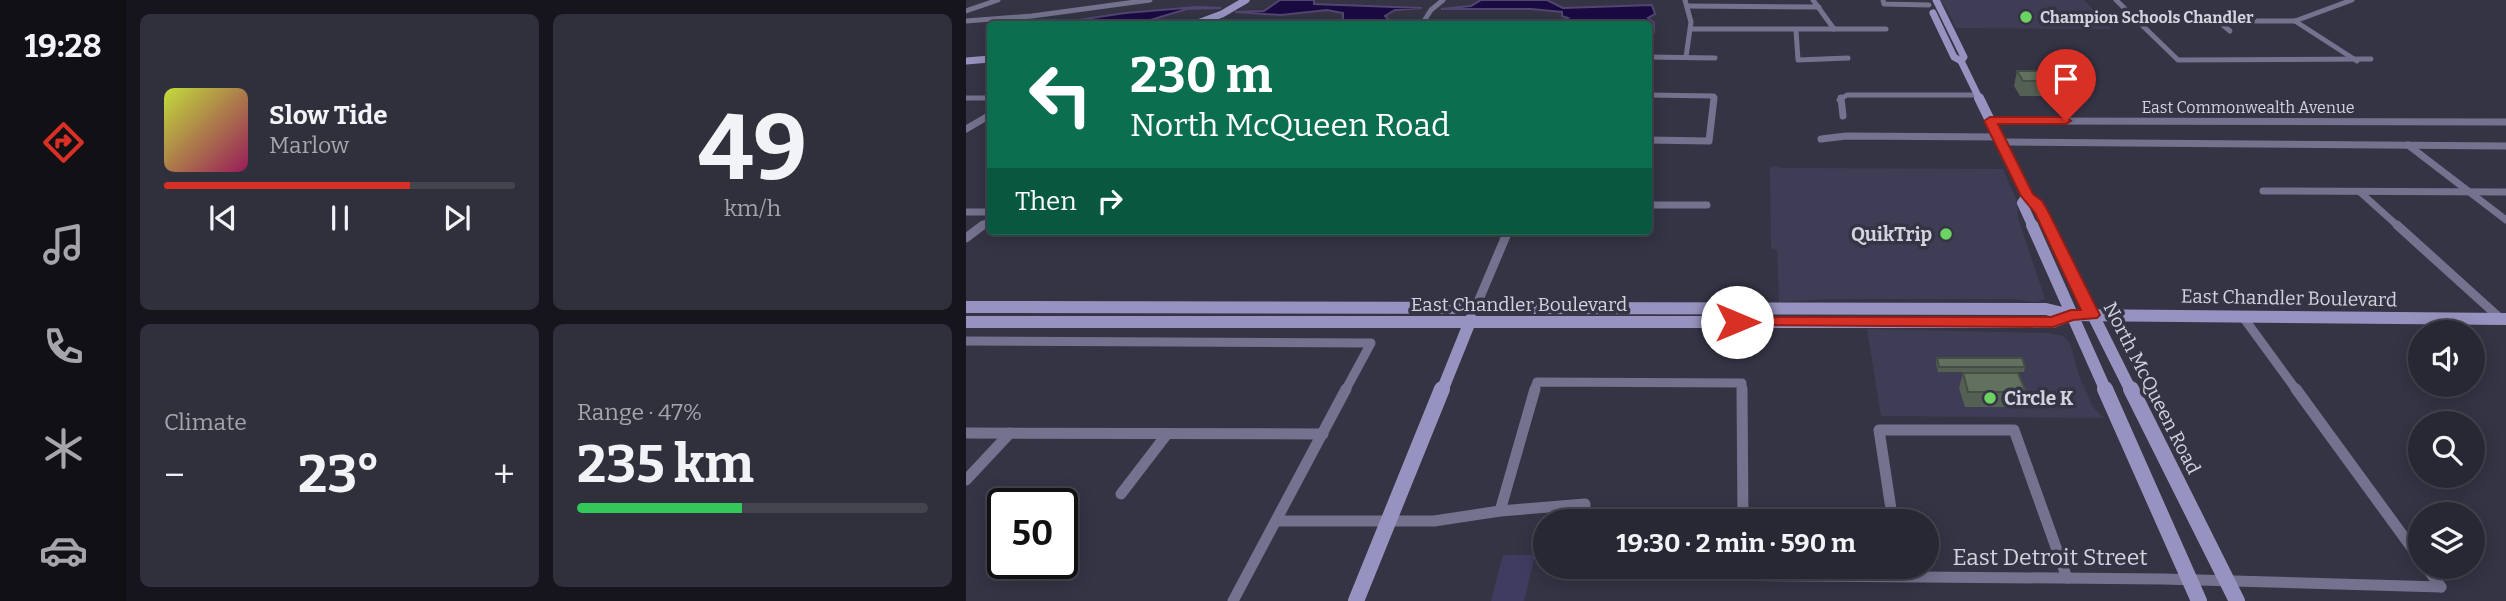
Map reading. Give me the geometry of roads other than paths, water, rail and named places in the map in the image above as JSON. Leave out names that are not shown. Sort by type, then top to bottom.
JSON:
[{"type":"main road","points":[[1202,21],[1246,0]]},
{"type":"main road","name":"North McQueen Road","points":[[1933,2],[1965,57],[1961,61],[2027,196],[2037,204],[2237,601]]},
{"type":"main road","points":[[969,62],[987,59]]},
{"type":"main road","name":"North McQueen Road","points":[[2027,196],[2022,203],[2199,601]]},
{"type":"main road","name":"East Chandler Boulevard","points":[[966,307],[1475,309],[2053,322],[2071,315],[2504,319]]},
{"type":"main road","points":[[1356,601],[1475,309]]},
{"type":"main road","name":"East Chandler Boulevard","points":[[966,322],[1469,324],[1760,315]]},
{"type":"street","points":[[966,11],[998,0]]},
{"type":"street","points":[[966,21],[1032,16],[1150,0]]},
{"type":"street","points":[[1423,21],[1443,0]]},
{"type":"street","points":[[1813,0],[1834,29]]},
{"type":"street","points":[[2116,0],[2178,60],[2371,59]]},
{"type":"street","points":[[2138,21],[2295,21],[2352,0]]},
{"type":"street","points":[[1884,2],[1933,2]]},
{"type":"street","points":[[1686,57],[1691,29],[1686,3],[1819,7]]},
{"type":"street","points":[[1527,21],[1532,17]]},
{"type":"street","points":[[2218,21],[2230,31]]},
{"type":"street","points":[[2295,21],[2357,61]]},
{"type":"street","points":[[1691,29],[1886,29]]},
{"type":"street","points":[[1796,30],[1798,60],[1848,58]]},
{"type":"street","points":[[1652,57],[1715,58]]},
{"type":"street","points":[[1652,95],[1714,96],[1709,141],[1652,140]]},
{"type":"street","points":[[1843,117],[1839,99],[1841,96],[1978,95]]},
{"type":"street","points":[[966,98],[987,98]]},
{"type":"street","points":[[966,129],[987,117]]},
{"type":"street","name":"East Commonwealth Avenue","points":[[1990,121],[2506,122]]},
{"type":"street","points":[[1821,139],[1846,136],[2506,146]]},
{"type":"street","points":[[2408,145],[2506,220]]},
{"type":"street","points":[[2263,191],[2506,192]]},
{"type":"street","points":[[2360,192],[2504,319]]},
{"type":"street","points":[[1652,205],[1707,205]]},
{"type":"street","points":[[966,212],[987,212]]},
{"type":"street","points":[[966,238],[987,222]]},
{"type":"street","points":[[1475,309],[1506,235]]},
{"type":"street","points":[[2243,317],[2408,543]]},
{"type":"street","points":[[966,341],[1371,343],[1233,601]]},
{"type":"street","points":[[1500,511],[1537,382],[1742,383],[1743,509]]},
{"type":"street","points":[[1891,509],[1879,430],[2014,430],[2067,578]]},
{"type":"street","points":[[966,433],[1323,434]]},
{"type":"street","points":[[966,481],[1010,433]]},
{"type":"street","points":[[1121,494],[1167,434]]},
{"type":"street","points":[[1276,521],[1434,520],[1585,503],[1585,509]]},
{"type":"street","name":"East Detroit Street","points":[[1939,573],[2441,586],[2435,579]]},
{"type":"place","name":"Champion Schools Chandler","points":[[2026,17]]},
{"type":"place","name":"QuikTrip","points":[[1946,234]]},
{"type":"place","name":"Circle K","points":[[1990,398]]}]
